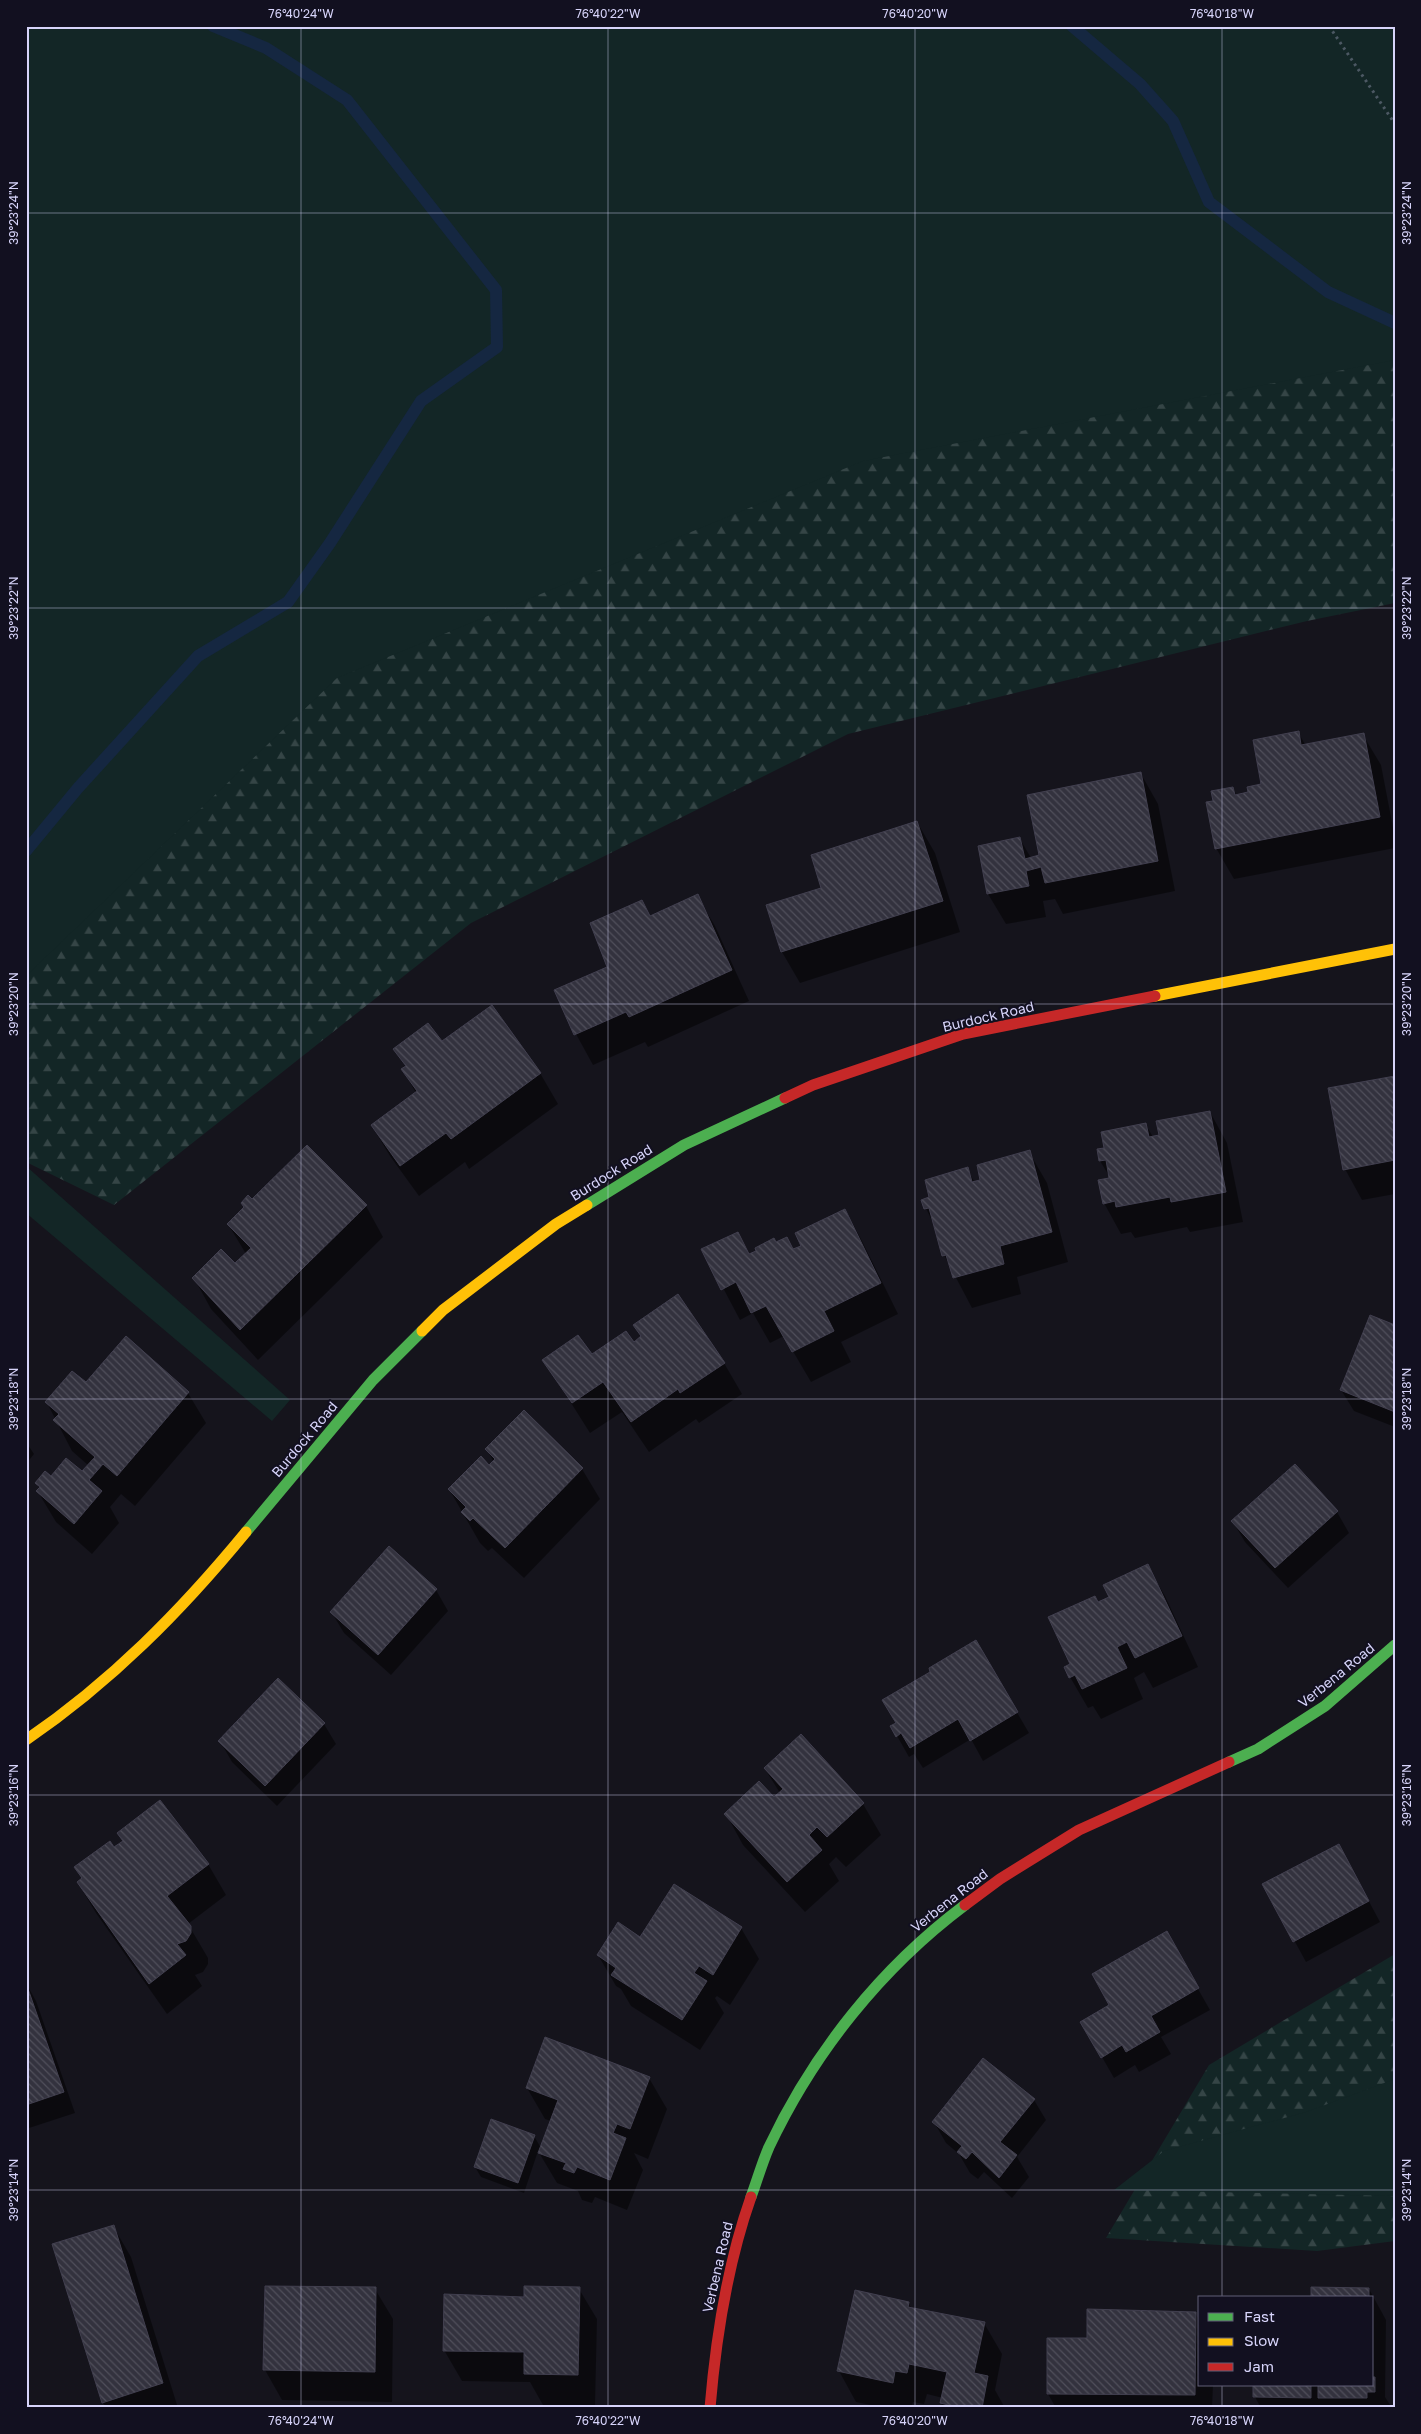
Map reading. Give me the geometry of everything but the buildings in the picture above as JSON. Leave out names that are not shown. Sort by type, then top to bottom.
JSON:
[{"type":"street","name":"Burdock Road","points":[[26,1740],[61,1716],[135,1654],[212,1573],[373,1380],[444,1310],[556,1224],[684,1145],[813,1085],[963,1034],[1395,948]]},
{"type":"street","name":"Verbena Road","points":[[710,2408],[714,2356],[736,2240],[769,2148],[806,2079],[864,1998],[928,1933],[1000,1879],[1079,1830],[1258,1749],[1325,1706],[1395,1645]]},
{"type":"path","points":[[1329,26],[1395,124]]},
{"type":"green space","points":[[26,26],[1395,26],[1395,603],[1307,621],[848,734],[471,923],[114,1205],[26,1162]]},
{"type":"green space","points":[[26,26],[1395,26],[1395,360],[863,461],[337,678],[26,976]]},
{"type":"green space","points":[[26,1166],[290,1400],[272,1421],[26,1213]]},
{"type":"green space","points":[[1395,1954],[1395,2241],[1317,2251],[1106,2238],[1209,2065]]},
{"type":"green space","points":[[1395,2079],[1395,2196],[1114,2190],[1164,2151],[1306,2112]]},
{"type":"waterway","points":[[26,851],[78,788],[198,656],[288,602],[330,543],[421,401],[497,347],[496,290],[347,100],[266,48],[213,26]]},
{"type":"waterway","points":[[1072,26],[1140,84],[1173,121],[1209,202],[1328,292],[1395,323]]},
{"type":"traffic: fast","points":[[587,1205],[684,1145],[785,1098]]},
{"type":"traffic: fast","points":[[246,1532],[373,1380],[422,1331]]},
{"type":"traffic: fast","points":[[1229,1762],[1258,1749],[1325,1706],[1395,1645]]},
{"type":"traffic: fast","points":[[751,2197],[769,2147],[787,2112],[829,2045],[852,2014],[905,1956],[965,1905]]},
{"type":"traffic: slow","points":[[1155,996],[1395,949]]},
{"type":"traffic: slow","points":[[422,1331],[443,1310],[556,1224],[587,1205]]},
{"type":"traffic: slow","points":[[26,1740],[87,1694],[144,1644],[196,1590],[246,1532]]},
{"type":"traffic: jam","points":[[785,1098],[813,1085],[963,1034],[1155,996]]},
{"type":"traffic: jam","points":[[965,1905],[1000,1879],[1079,1830],[1229,1762]]},
{"type":"traffic: jam","points":[[710,2408],[719,2328],[729,2275],[751,2197]]}]
